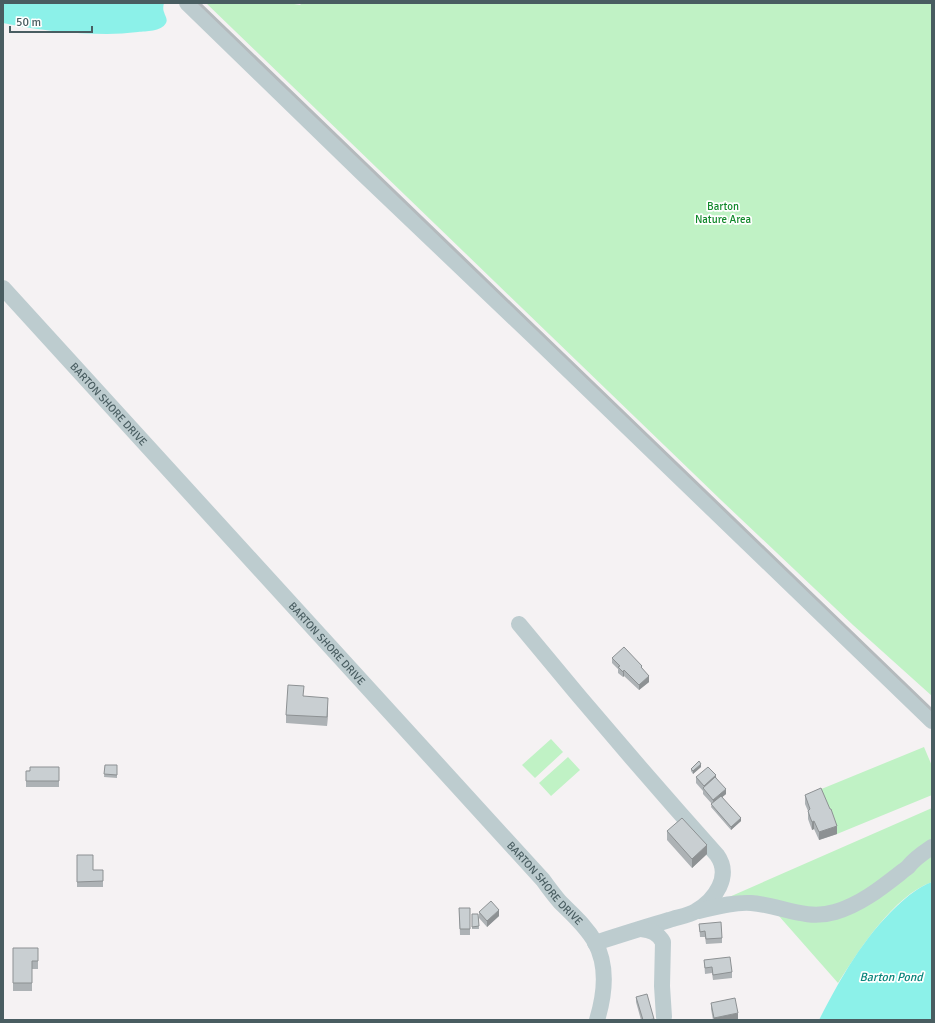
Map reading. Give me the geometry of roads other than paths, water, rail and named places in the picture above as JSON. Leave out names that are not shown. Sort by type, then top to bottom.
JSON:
[{"type":"street","points":[[187,3],[932,721]]},
{"type":"street","name":"BARTON SHORE DRIVE","points":[[3,288],[589,933],[600,953],[604,979],[602,1001],[597,1020]]},
{"type":"street","points":[[518,624],[645,775],[718,857],[722,864],[723,872],[720,887],[710,900],[695,912]]},
{"type":"street","points":[[595,943],[679,916],[725,905],[741,903],[762,905],[806,914],[825,914],[835,912],[861,901],[908,867],[919,855],[932,847]]},
{"type":"street","points":[[908,867],[932,861]]},
{"type":"street","points":[[663,942],[679,916]]},
{"type":"street","points":[[641,929],[656,933],[660,936],[663,942],[662,986],[664,1017]]},
{"type":"water","points":[[3,3],[164,3],[163,10],[167,22],[164,26],[157,30],[111,34],[94,34],[29,28],[3,23]]},
{"type":"water","name":"Barton Pond","points":[[932,882],[932,1020],[819,1020],[844,974],[873,932],[905,899],[918,889]]},
{"type":"railway","points":[[199,3],[932,710]]},
{"type":"park label","name":"Barton Nature Area","points":[[723,212]]}]
